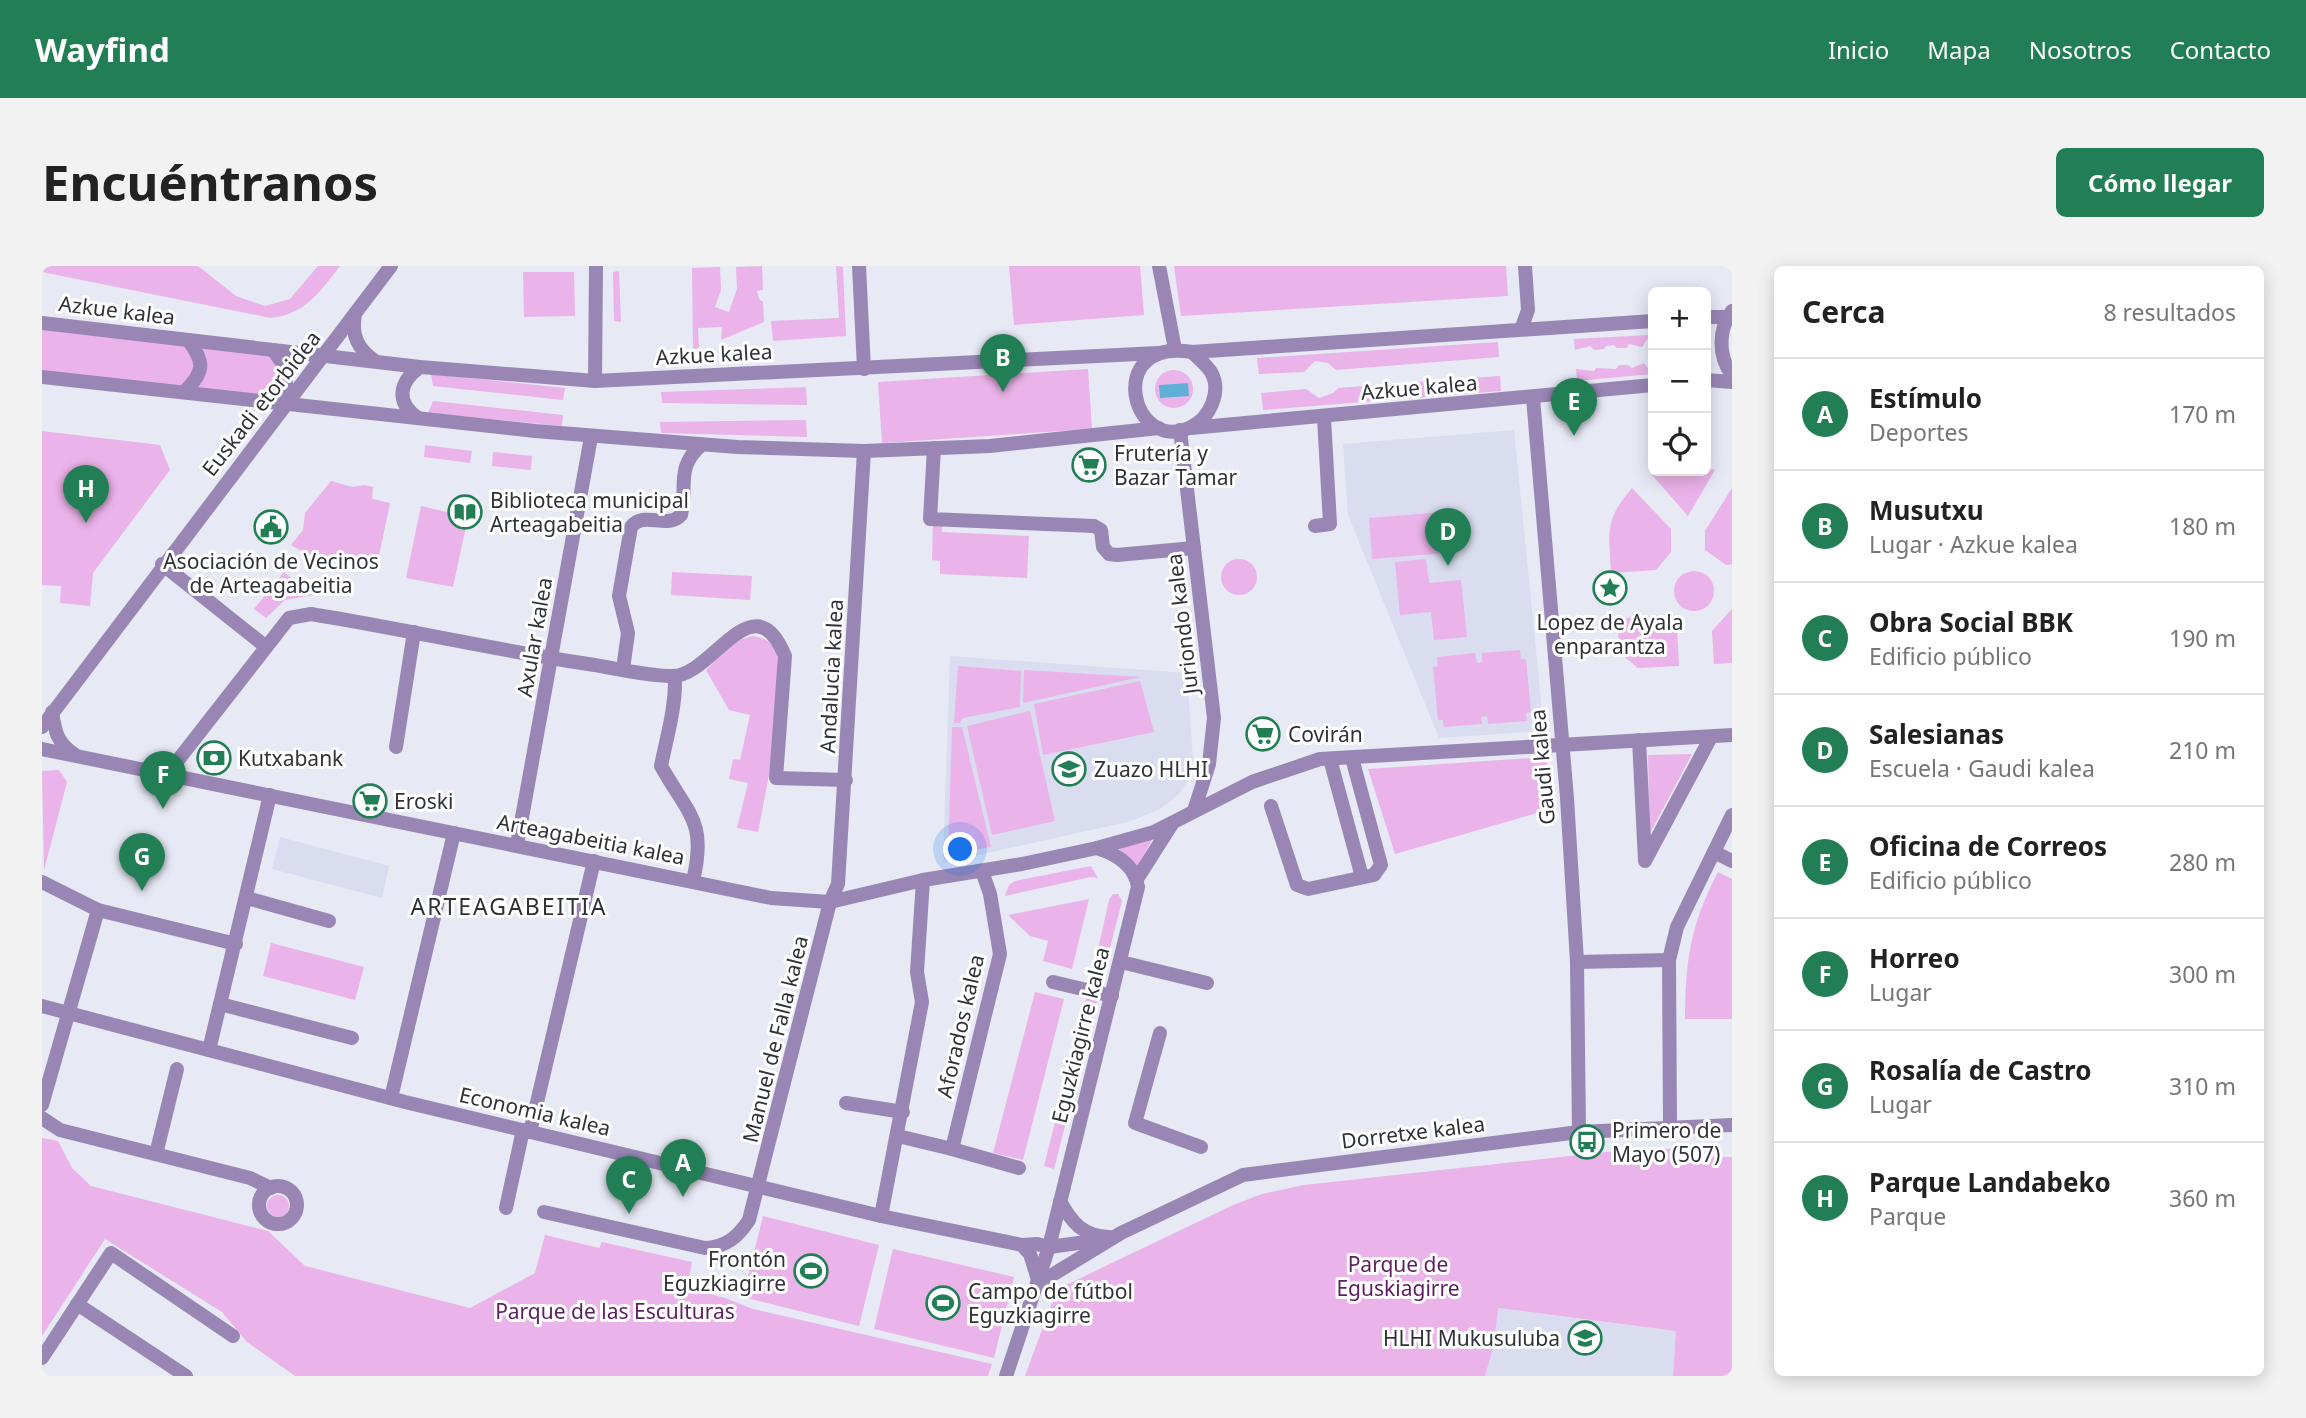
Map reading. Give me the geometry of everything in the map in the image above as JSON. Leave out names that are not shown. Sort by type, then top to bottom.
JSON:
[{"type":"street","name":"Euskadi etorbidea","points":[[42,727],[391,266]]},
{"type":"street","points":[[595,381],[596,266]]},
{"type":"street","points":[[859,266],[864,369]]},
{"type":"street","points":[[1158,266],[1175,349]]},
{"type":"street","points":[[1522,327],[1528,310],[1525,266]]},
{"type":"street","points":[[355,314],[354,334],[357,343],[376,362]]},
{"type":"street","points":[[1711,316],[1730,314],[1722,334],[1722,352],[1732,375]]},
{"type":"street","points":[[1160,428],[1148,422],[1134,397],[1138,371],[1158,353],[1175,349],[1192,352],[1522,327],[1648,321]]},
{"type":"street","name":"Azkue kalea","points":[[42,323],[420,367],[595,381],[1158,353]]},
{"type":"street","name":"Azkue kalea","points":[[184,392],[195,382],[201,368],[199,354],[188,340]]},
{"type":"street","points":[[274,350],[283,363],[289,403]]},
{"type":"street","points":[[42,377],[591,437],[701,445],[864,451],[990,446],[1160,428],[1185,429],[1209,411],[1215,385],[1211,372],[1192,352]]},
{"type":"street","points":[[418,418],[408,411],[401,389],[406,377],[420,367]]},
{"type":"street","points":[[1711,381],[1732,383]]},
{"type":"street","name":"Azkue kalea","points":[[1185,429],[1648,386]]},
{"type":"street","name":"Gaudi kalea","points":[[1533,398],[1560,745],[1567,798],[1577,962],[1579,1132]]},
{"type":"street","points":[[1315,526],[1330,524],[1324,418]]},
{"type":"street","name":"Juriondo kalea","points":[[1185,429],[1194,548],[1214,718],[1209,764],[1194,811]]},
{"type":"street","name":"Axular kalea","points":[[517,845],[591,437]]},
{"type":"street","points":[[623,669],[628,632],[619,596],[631,527],[643,519],[669,521],[681,515],[684,467],[688,457],[701,445]]},
{"type":"street","points":[[934,448],[930,519],[1094,526],[1101,530],[1103,547],[1109,554],[1116,555],[1194,548]]},
{"type":"street","name":"Andalucia kalea","points":[[830,902],[838,884],[846,780],[864,451]]},
{"type":"street","points":[[163,564],[265,646]]},
{"type":"street","points":[[168,774],[289,618],[311,614],[551,659],[675,676],[697,668],[726,639],[739,631],[751,627],[766,629],[778,638],[785,656],[776,778],[846,780]]},
{"type":"street","points":[[396,747],[414,632]]},
{"type":"street","points":[[675,676],[676,702],[668,725],[661,766],[697,824],[700,849],[692,881]]},
{"type":"street","points":[[52,712],[56,735],[62,747],[78,756]]},
{"type":"street","name":"Arteagabeitia kalea","points":[[42,749],[771,898],[830,902],[923,880],[1097,848],[1172,824],[1252,782],[1308,762],[1732,735]]},
{"type":"street","points":[[1639,740],[1645,861],[1711,737]]},
{"type":"street","points":[[1271,806],[1297,886],[1308,889],[1374,875],[1381,864],[1352,758]]},
{"type":"street","points":[[1330,759],[1362,877]]},
{"type":"street","points":[[209,1050],[270,795]]},
{"type":"street","points":[[1670,1126],[1669,960],[1677,927],[1732,815]]},
{"type":"street","name":"Arteagabeitia kalea","points":[[1137,879],[1172,824]]},
{"type":"street","points":[[391,1098],[454,833]]},
{"type":"street","points":[[1097,848],[1123,861],[1137,879]]},
{"type":"street","points":[[1714,852],[1732,861]]},
{"type":"street","points":[[506,1208],[594,861]]},
{"type":"street","name":"Aforados kalea","points":[[952,1149],[1000,954],[990,894],[982,871]]},
{"type":"street","name":"Eguzkiagirre kalea","points":[[1006,1376],[1049,1247],[1121,962],[1138,887],[1137,879]]},
{"type":"street","points":[[881,1216],[922,1002],[917,972],[923,880]]},
{"type":"street","points":[[42,881],[98,910],[236,944]]},
{"type":"street","points":[[247,898],[329,921]]},
{"type":"street","name":"Manuel de Falla kalea","points":[[544,1212],[696,1247],[714,1248],[724,1245],[742,1230],[749,1220],[760,1186],[830,902]]},
{"type":"street","points":[[42,1105],[98,910]]},
{"type":"street","points":[[1577,962],[1669,960]]},
{"type":"street","points":[[1121,962],[1206,983]]},
{"type":"street","points":[[1053,982],[1112,996]]},
{"type":"street","points":[[220,1004],[352,1038]]},
{"type":"street","name":"Economia kalea","points":[[42,1006],[391,1098],[881,1216],[1022,1245],[1037,1244],[1049,1247]]},
{"type":"street","points":[[1160,1033],[1135,1123],[1201,1147]]},
{"type":"street","points":[[156,1154],[177,1069]]},
{"type":"street","points":[[846,1103],[903,1112]]},
{"type":"street","points":[[42,1118],[60,1130],[250,1178],[271,1188]]},
{"type":"street","name":"Dorretxe kalea","points":[[1039,1283],[1113,1237],[1243,1175],[1579,1132],[1732,1125]]},
{"type":"street","points":[[898,1136],[1019,1168]]},
{"type":"street","points":[[1060,1201],[1071,1220],[1083,1231],[1113,1237]]},
{"type":"street","name":"Dorretxe kalea","points":[[1049,1247],[1113,1237]]},
{"type":"street","points":[[1022,1245],[1030,1254],[1039,1283]]},
{"type":"street","points":[[42,1358],[111,1253],[233,1336]]},
{"type":"street","points":[[77,1304],[186,1376]]},
{"type":"shaded area","points":[[1514,430],[1544,731],[1439,738],[1348,515],[1343,444]]},
{"type":"shaded area","name":"Zuazo HLHI","points":[[950,656],[1187,673],[1193,758],[1189,779],[1179,794],[1160,809],[1132,821],[943,863]]},
{"type":"shaded area","points":[[280,837],[389,866],[382,898],[272,869]]},
{"type":"shaded area","name":"HLHI Mukusuluba","points":[[1497,1308],[1676,1331],[1673,1376],[1485,1376],[1494,1345]]},
{"type":"green space","points":[[42,266],[198,266],[236,296],[265,306],[290,299],[318,266],[340,266],[318,293],[302,307],[283,316],[271,318],[42,272]]},
{"type":"green space","points":[[762,266],[763,290],[757,291],[763,302],[764,322],[721,340],[722,327],[698,328],[699,348],[693,349],[692,268],[720,267],[721,290],[715,307],[729,312],[737,289],[736,267]]},
{"type":"green space","points":[[836,266],[843,267],[846,336],[773,341],[771,321],[839,318]]},
{"type":"green space","points":[[1009,266],[1140,266],[1144,315],[1014,325]]},
{"type":"green space","points":[[1174,266],[1506,266],[1508,296],[1181,316]]},
{"type":"green space","points":[[619,271],[621,322],[614,321],[613,272]]},
{"type":"green space","points":[[523,272],[574,272],[575,316],[524,317]]},
{"type":"green space","points":[[42,325],[186,342],[197,369],[183,389],[42,373]]},
{"type":"green space","points":[[1648,335],[1642,347],[1629,344],[1627,348],[1617,348],[1614,345],[1594,350],[1590,346],[1575,350],[1574,339]]},
{"type":"green space","points":[[1498,342],[1499,357],[1336,370],[1328,363],[1315,361],[1304,372],[1259,374],[1257,358]]},
{"type":"green space","points":[[197,344],[274,356],[285,399],[193,390]]},
{"type":"green space","points":[[1644,363],[1648,374],[1577,381],[1576,369],[1616,369],[1619,365],[1632,368]]},
{"type":"green space","points":[[1088,369],[1092,429],[882,443],[878,382]]},
{"type":"green space","points":[[1174,370],[1187,376],[1193,389],[1187,402],[1174,408],[1161,402],[1155,389],[1161,376]]},
{"type":"green space","points":[[431,374],[565,388],[563,400],[433,386]]},
{"type":"green space","points":[[1500,376],[1501,391],[1263,410],[1261,393],[1306,389],[1319,398],[1338,388]]},
{"type":"green space","points":[[806,387],[807,405],[662,403],[661,392]]},
{"type":"green space","points":[[433,401],[563,415],[562,426],[428,413]]},
{"type":"green space","points":[[806,420],[807,437],[661,433],[660,422]]},
{"type":"green space","points":[[42,431],[160,445],[170,470],[93,573],[90,606],[60,603],[61,586],[42,585]]},
{"type":"green space","points":[[425,445],[472,451],[470,463],[424,457]]},
{"type":"green space","points":[[493,452],[532,456],[531,470],[492,466]]},
{"type":"green space","points":[[1711,469],[1715,470],[1688,516],[1653,476],[1711,476]]},
{"type":"green space","points":[[331,481],[352,487],[373,487],[372,499],[390,503],[376,570],[312,557],[291,545],[303,530],[305,513]]},
{"type":"green space","points":[[1632,488],[1671,529],[1671,552],[1656,570],[1611,573],[1610,527],[1617,509]]},
{"type":"green space","points":[[1732,488],[1732,564],[1726,565],[1705,550],[1705,531]]},
{"type":"green space","points":[[421,506],[468,517],[453,587],[406,578]]},
{"type":"green space","points":[[1444,512],[1447,553],[1372,559],[1369,518]]},
{"type":"green space","points":[[933,523],[942,524],[942,532],[1029,536],[1027,578],[940,574],[940,561],[932,560]]},
{"type":"green space","points":[[1239,559],[1252,564],[1257,577],[1252,590],[1239,595],[1226,590],[1221,577],[1226,564]]},
{"type":"green space","points":[[1426,559],[1429,583],[1461,580],[1467,637],[1434,640],[1431,612],[1400,615],[1395,562]]},
{"type":"green space","points":[[1694,571],[1702,572],[1708,577],[1713,583],[1713,599],[1708,605],[1702,610],[1694,611],[1686,610],[1680,605],[1675,599],[1674,591],[1675,583],[1680,577],[1686,572]]},
{"type":"green space","points":[[284,572],[313,595],[285,600],[266,618],[254,609]]},
{"type":"green space","points":[[672,572],[752,576],[750,600],[671,595]]},
{"type":"green space","points":[[1732,609],[1732,663],[1714,664],[1712,631]]},
{"type":"green space","points":[[1660,615],[1677,629],[1679,666],[1638,668],[1620,653],[1617,619]]},
{"type":"green space","points":[[753,636],[772,645],[777,653],[779,666],[770,770],[758,832],[737,828],[748,783],[729,779],[733,759],[740,760],[750,715],[729,710],[706,670],[736,641]]},
{"type":"green space","points":[[1520,650],[1521,659],[1526,659],[1531,712],[1526,713],[1527,721],[1488,724],[1487,716],[1481,717],[1482,724],[1444,727],[1443,720],[1438,720],[1433,667],[1438,666],[1437,657],[1475,653],[1477,663],[1482,662],[1482,653]]},
{"type":"green space","points":[[958,666],[1021,671],[1020,707],[963,718],[960,723],[954,723]]},
{"type":"green space","points":[[1024,670],[1141,677],[1023,703]]},
{"type":"green space","points":[[1140,681],[1154,732],[1043,755],[1034,704]]},
{"type":"green space","points":[[1030,711],[1055,821],[992,835],[967,726]]},
{"type":"green space","points":[[952,727],[962,727],[991,847],[948,854]]},
{"type":"green space","points":[[1692,754],[1650,833],[1648,755]]},
{"type":"green space","points":[[1546,757],[1551,809],[1395,854],[1368,769]]},
{"type":"green space","points":[[59,770],[67,782],[44,870],[42,771]]},
{"type":"green space","points":[[1153,838],[1137,867],[1119,849]]},
{"type":"green space","points":[[1091,866],[1098,878],[1091,877],[1005,896],[1009,885],[1015,881]]},
{"type":"green space","points":[[1718,872],[1732,879],[1732,1019],[1685,1019],[1686,979],[1691,943],[1701,908]]},
{"type":"green space","points":[[1113,894],[1118,894],[1122,901],[1100,987],[1090,985],[1109,900]]},
{"type":"green space","points":[[1089,899],[1072,969],[1043,961],[1048,941],[1030,936],[1008,915]]},
{"type":"green space","points":[[271,943],[364,967],[355,1000],[263,976]]},
{"type":"green space","points":[[1035,992],[1064,999],[1023,1160],[993,1153]]},
{"type":"green space","points":[[1087,995],[1098,997],[1054,1169],[1044,1166]]},
{"type":"green space","name":"Parque de las Esculturas","points":[[42,1138],[58,1141],[72,1168],[91,1186],[268,1231],[305,1266],[470,1308],[535,1273],[545,1235],[599,1248],[602,1242],[692,1262],[687,1288],[753,1309],[992,1364],[988,1376],[295,1376],[247,1342],[222,1312],[105,1239],[42,1336]]},
{"type":"green space","name":"Parque de Eguskiagirre","points":[[1687,1148],[1693,1157],[1732,1157],[1732,1376],[1673,1376],[1676,1331],[1498,1308],[1494,1345],[1485,1376],[1025,1376],[1051,1305],[1066,1285],[1233,1205],[1262,1194],[1304,1185],[1616,1151]]},
{"type":"green space","points":[[278,1195],[286,1198],[289,1206],[286,1214],[278,1217],[270,1214],[267,1206],[270,1198]]},
{"type":"green space","name":"Frontón Eguzkiagirre","points":[[763,1216],[879,1245],[859,1326],[743,1297]]},
{"type":"green space","name":"Campo de fútbol Eguzkiagirre","points":[[893,1249],[1014,1277],[994,1358],[874,1329]]},
{"type":"water","points":[[1188,383],[1189,396],[1160,398],[1159,385]]},
{"type":"place","name":"Musutxu","points":[[1003,392]]},
{"type":"place","name":"Oficina de Correos","points":[[1574,436]]},
{"type":"place","name":"Frutería y Bazar Tamar","points":[[1089,465]]},
{"type":"place","name":"Biblioteca municipal Arteagabeitia","points":[[465,512]]},
{"type":"place","name":"Parque Landabeko","points":[[86,523]]},
{"type":"place","name":"Asociación de Vecinos de Arteagabeitia","points":[[271,527]]},
{"type":"place","name":"Salesianas","points":[[1448,566]]},
{"type":"place","name":"Lopez de Ayala enparantza","points":[[1610,588]]},
{"type":"place","name":"Covirán","points":[[1263,734]]},
{"type":"place","name":"Kutxabank","points":[[214,758]]},
{"type":"place","name":"Zuazo HLHI","points":[[1069,769]]},
{"type":"place","name":"Eroski","points":[[370,801]]},
{"type":"place","name":"Horreo","points":[[163,809]]},
{"type":"place","name":"Rosalía de Castro","points":[[142,891]]},
{"type":"place","name":"Primero de Mayo (507)","points":[[1587,1142]]},
{"type":"place","name":"Estímulo","points":[[683,1197]]},
{"type":"place","name":"Obra Social BBK","points":[[629,1214]]},
{"type":"place","name":"Frontón Eguzkiagirre","points":[[811,1271]]},
{"type":"place","name":"Campo de fútbol Eguzkiagirre","points":[[943,1303]]},
{"type":"place","name":"HLHI Mukusuluba","points":[[1585,1338]]},
{"type":"district","name":"ARTEAGABEITIA","points":[[509,906]]}]
